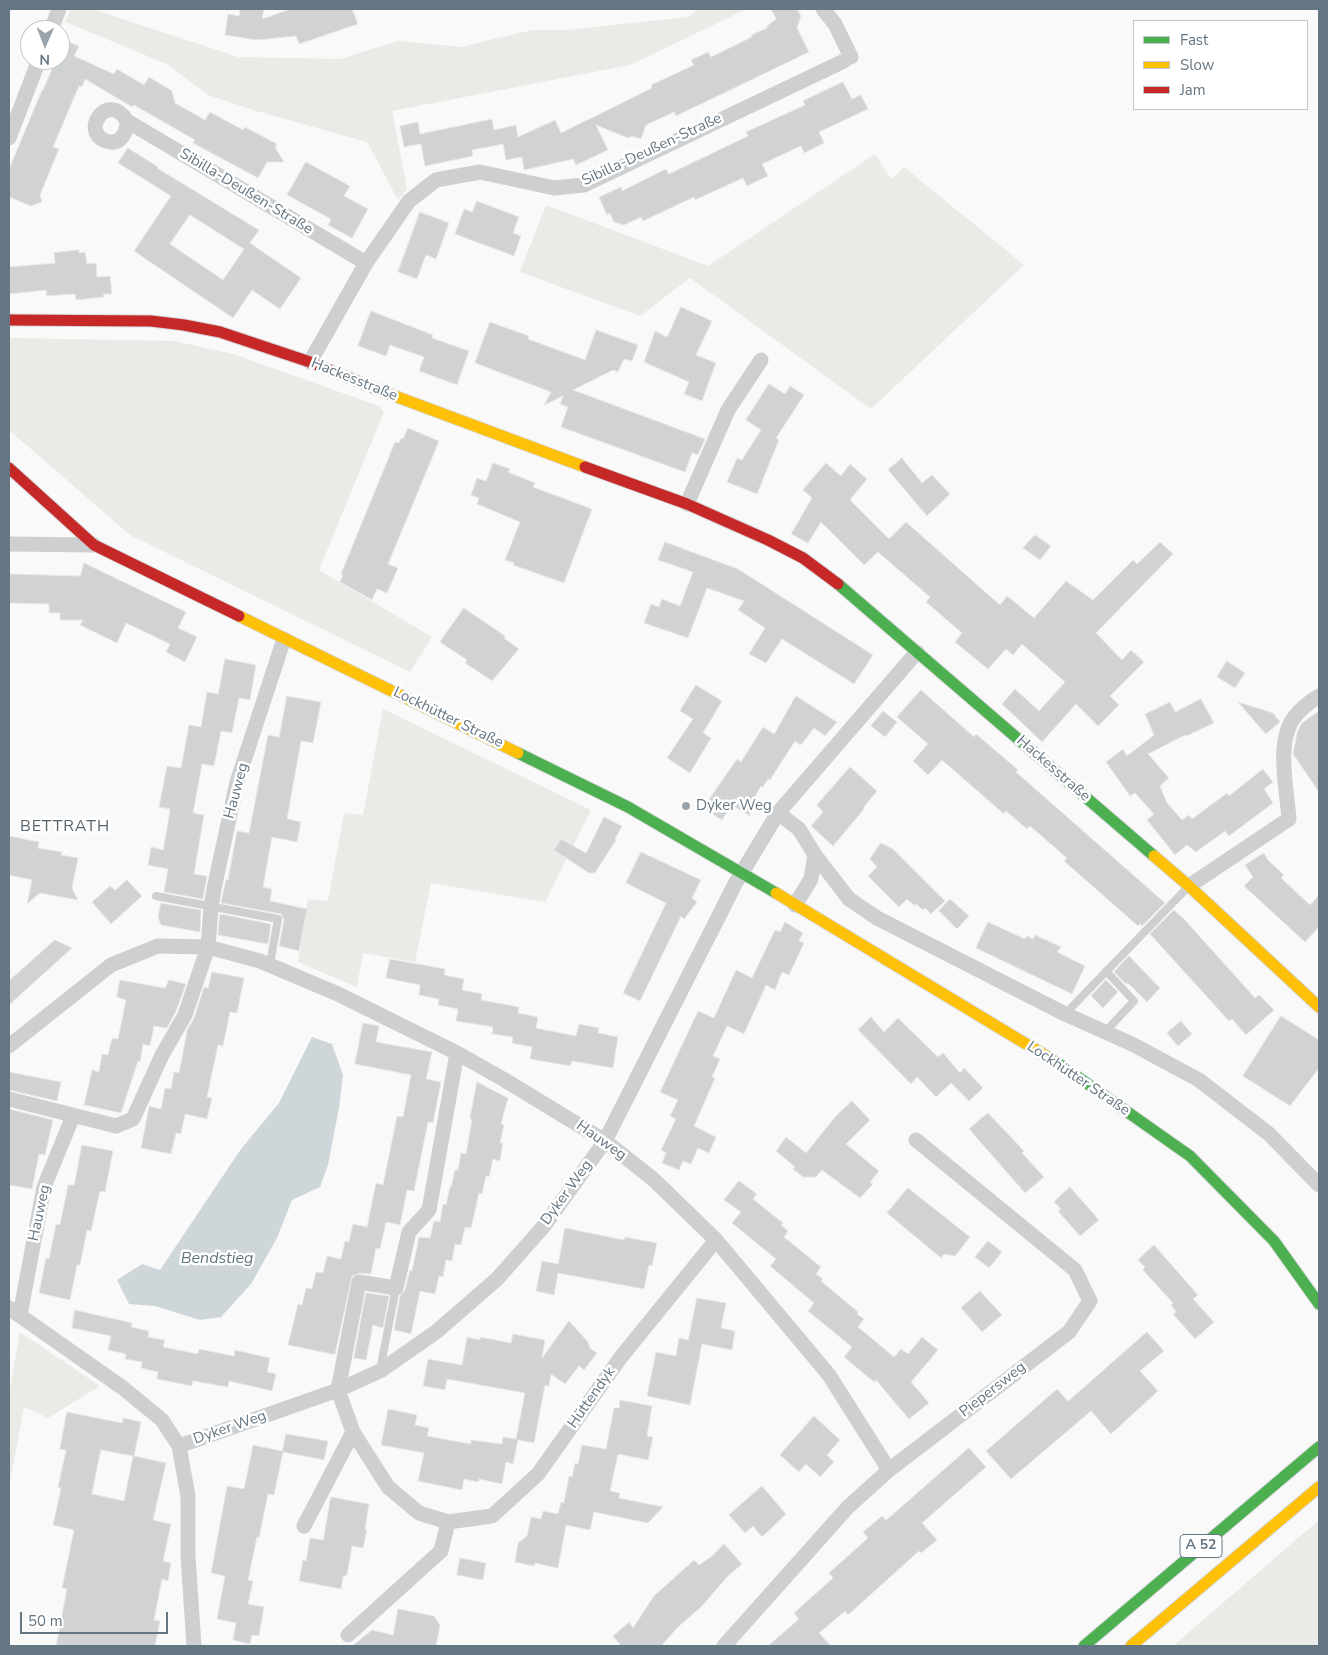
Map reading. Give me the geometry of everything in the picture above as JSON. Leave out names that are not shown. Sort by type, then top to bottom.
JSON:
[{"type":"main road","name":"Hackesstraße","points":[[9,320],[151,321],[220,332],[310,362],[397,397],[687,504],[768,540],[803,558],[839,585],[1189,886],[1319,1007]]},
{"type":"main road","name":"Lockhütter Straße","points":[[9,468],[94,545],[284,639],[416,701],[628,807],[742,872],[1065,1068],[1190,1156],[1274,1241],[1319,1304]]},
{"type":"main road","name":"A 52","points":[[1084,1646],[1319,1447]]},
{"type":"main road","name":"A 52","points":[[1131,1646],[1319,1488]]},
{"type":"street","name":"Sibilla-Deußen-Straße","points":[[310,362],[366,263],[409,201],[436,180],[480,172],[554,188],[584,185],[848,59],[835,24],[823,9]]},
{"type":"street","points":[[9,138],[35,70]]},
{"type":"street","name":"Sibilla-Deußen-Straße","points":[[127,121],[366,263]]},
{"type":"street","points":[[687,504],[728,410],[761,360]]},
{"type":"street","name":"Lockhütter Straße","points":[[9,544],[94,545]]},
{"type":"street","name":"Hauweg","points":[[9,1099],[116,1126],[133,1119],[162,1055],[185,1015],[208,948],[211,907],[237,782],[284,639]]},
{"type":"street","points":[[742,872],[778,813],[917,652]]},
{"type":"street","points":[[1189,886],[1289,819],[1284,758],[1287,731],[1293,719],[1306,704],[1319,696]]},
{"type":"street","points":[[778,813],[799,829],[815,855],[849,899],[877,918],[1064,1014],[1105,1032],[1199,1080],[1269,1134],[1318,1182]]},
{"type":"street","points":[[795,904],[811,879],[815,855]]},
{"type":"street","name":"Dyker Weg","points":[[179,1446],[338,1390],[380,1371],[436,1332],[497,1279],[544,1226],[605,1141],[742,872]]},
{"type":"street","name":"Hauweg","points":[[9,1046],[111,965],[158,946],[208,948],[260,960],[338,994],[458,1053],[605,1141],[653,1180],[716,1240],[829,1375],[889,1470]]},
{"type":"street","points":[[338,1390],[359,1282],[396,1288],[409,1232],[429,1210],[458,1053]]},
{"type":"street","name":"Hauweg","points":[[14,1311],[44,1186],[74,1116]]},
{"type":"street","name":"Piepersweg","points":[[724,1646],[848,1508],[889,1470],[1069,1332],[1090,1301],[1075,1270],[916,1140]]},
{"type":"street","name":"Hüttendyk","points":[[338,1390],[353,1432],[388,1487],[419,1513],[448,1522],[492,1516],[538,1474],[621,1357],[716,1240]]},
{"type":"street","points":[[14,1311],[98,1370],[162,1420],[179,1446],[188,1496],[188,1556],[194,1646]]},
{"type":"street","points":[[304,1526],[353,1432]]},
{"type":"street","points":[[348,1635],[441,1551],[448,1522]]},
{"type":"lane","points":[[1064,1014],[1189,886]]},
{"type":"lane","points":[[156,896],[278,919],[270,964]]},
{"type":"lane","points":[[1105,1032],[1134,1001],[1106,971]]},
{"type":"lane","points":[[380,1371],[396,1288]]},
{"type":"shaded area","points":[[71,9],[92,9],[238,57],[340,59],[398,41],[461,47],[532,30],[567,30],[688,17],[699,9],[747,9],[630,65],[392,111],[407,189],[398,200],[367,142],[253,110],[208,95],[167,64],[70,24],[70,20],[66,20]]},
{"type":"shaded area","points":[[875,154],[891,179],[904,167],[1024,265],[871,409],[690,278],[640,316],[520,272],[546,205],[708,266]]},
{"type":"shaded area","points":[[9,338],[174,341],[233,354],[379,406],[384,412],[319,570],[432,637],[410,672],[130,535],[9,430]]},
{"type":"shaded area","points":[[383,709],[591,810],[545,902],[431,883],[415,962],[363,953],[357,987],[298,962],[308,899],[328,901],[344,813],[363,815]]},
{"type":"shaded area","points":[[20,1332],[100,1386],[48,1418],[24,1407],[9,1487],[9,1394]]},
{"type":"shaded area","points":[[1319,1520],[1319,1646],[1173,1646]]},
{"type":"water","name":"Bendstieg","points":[[312,1037],[332,1044],[343,1075],[328,1165],[320,1187],[292,1200],[277,1238],[251,1284],[221,1317],[200,1320],[155,1306],[129,1304],[117,1280],[142,1264],[160,1270],[241,1149],[279,1103]]},
{"type":"building","points":[[240,9],[264,9],[262,19],[291,9],[352,9],[358,24],[299,44],[296,36],[257,40],[225,35],[228,14],[239,16]]},
{"type":"building","points":[[771,9],[797,9],[801,16],[797,28],[809,52],[676,116],[674,112],[646,125],[641,139],[632,136],[628,138],[596,125],[608,150],[576,165],[573,159],[524,170],[522,157],[506,160],[503,144],[472,150],[473,156],[425,166],[421,144],[404,147],[400,126],[418,122],[420,134],[492,119],[494,130],[516,125],[518,137],[555,120],[561,133],[652,88],[651,85],[694,65],[691,60],[708,52],[711,57],[752,37],[751,35],[767,28],[776,19]]},
{"type":"building","points":[[70,42],[79,46],[74,56],[114,74],[117,69],[144,85],[149,77],[172,91],[175,103],[205,120],[210,112],[243,130],[245,127],[277,144],[275,147],[284,162],[267,162],[258,178],[193,143],[195,140],[134,105],[132,107],[85,79],[82,87],[79,86],[53,147],[59,149],[40,195],[42,202],[31,206],[9,197],[9,169],[52,70],[70,70]]},
{"type":"building","points":[[843,82],[852,99],[861,95],[868,109],[819,132],[824,143],[804,153],[801,146],[762,164],[768,176],[747,186],[743,178],[695,200],[694,197],[643,221],[641,217],[624,225],[614,222],[610,213],[607,215],[599,197],[621,187],[622,191],[666,169],[669,174],[748,136],[746,132],[805,105],[803,101]]},
{"type":"building","points":[[128,148],[157,168],[259,230],[250,243],[301,278],[280,309],[252,290],[233,318],[134,251],[171,196],[118,163]],"holes":[[[190,215],[244,249],[223,280],[170,244]]]},
{"type":"building","points":[[306,162],[350,186],[344,196],[368,209],[352,238],[328,225],[331,219],[287,195]]},
{"type":"building","points":[[477,201],[519,217],[513,233],[521,236],[514,256],[455,234],[464,209],[472,212]]},
{"type":"building","points":[[420,212],[449,223],[436,259],[426,255],[417,279],[398,272]]},
{"type":"building","points":[[79,250],[79,253],[85,252],[87,264],[96,263],[97,277],[110,276],[112,294],[103,294],[104,297],[76,300],[75,294],[47,296],[46,290],[9,294],[9,267],[55,263],[54,253]]},
{"type":"building","points":[[681,307],[712,321],[696,355],[716,363],[702,401],[684,394],[689,382],[644,362],[655,331],[667,337]]},
{"type":"building","points":[[371,311],[433,335],[432,338],[469,351],[457,385],[419,371],[424,357],[390,345],[386,356],[358,346]]},
{"type":"building","points":[[490,322],[529,336],[528,339],[585,360],[596,330],[638,345],[632,361],[624,359],[618,372],[613,370],[573,390],[705,439],[698,455],[692,453],[685,472],[561,427],[568,407],[560,404],[563,396],[544,405],[551,392],[475,363]]},
{"type":"building","points":[[769,384],[785,394],[790,386],[804,395],[776,438],[779,440],[757,494],[727,482],[737,458],[742,460],[761,430],[746,420]]},
{"type":"building","points":[[408,428],[439,441],[388,564],[398,568],[387,593],[377,589],[372,600],[340,582],[343,575],[341,574],[395,442],[399,443],[401,438],[403,439]]},
{"type":"building","points":[[902,458],[922,483],[932,475],[950,494],[927,516],[888,470]]},
{"type":"building","points":[[493,463],[510,469],[508,472],[535,483],[533,487],[592,509],[564,583],[513,565],[514,563],[505,560],[520,522],[477,504],[479,498],[471,495],[477,478],[486,481]]},
{"type":"building","points":[[826,463],[841,476],[850,464],[867,479],[850,500],[889,539],[906,522],[1000,605],[1007,596],[1034,618],[1066,581],[1093,600],[1133,560],[1137,564],[1160,542],[1173,554],[1096,633],[1122,660],[1131,650],[1144,662],[1110,696],[1119,705],[1098,726],[1076,704],[1042,742],[1002,704],[1015,689],[1039,711],[1065,682],[1022,644],[1013,655],[1006,649],[988,669],[955,642],[962,633],[926,602],[930,597],[878,552],[864,565],[821,522],[808,543],[791,534],[812,498],[803,490]]},
{"type":"building","points":[[1035,535],[1051,546],[1040,560],[1023,548]]},
{"type":"building","points":[[665,542],[738,569],[873,655],[854,684],[782,639],[766,663],[749,654],[765,628],[738,610],[744,601],[707,588],[688,638],[644,623],[651,604],[659,607],[662,599],[680,606],[693,572],[658,560]]},
{"type":"building","points":[[84,563],[186,612],[178,628],[197,637],[185,662],[166,652],[170,644],[126,623],[117,643],[80,625],[83,620],[60,620],[60,613],[49,613],[49,604],[9,603],[9,574],[80,576]]},
{"type":"building","points":[[464,608],[505,636],[504,638],[519,649],[492,681],[465,663],[467,660],[440,642]]},
{"type":"building","points":[[225,659],[256,665],[250,700],[239,698],[232,733],[221,731],[214,766],[202,764],[193,813],[204,815],[194,874],[207,876],[203,899],[164,892],[168,869],[148,865],[151,847],[163,850],[170,809],[159,807],[167,766],[181,768],[189,725],[201,727],[207,692],[218,694]]},
{"type":"building","points":[[1227,661],[1245,673],[1235,688],[1217,677]]},
{"type":"building","points":[[696,685],[722,701],[703,733],[711,738],[690,773],[667,758],[693,719],[680,711]]},
{"type":"building","points":[[921,690],[974,737],[976,734],[1010,763],[1018,770],[1016,772],[1165,903],[1142,926],[1140,924],[1138,926],[1064,861],[1067,858],[1030,826],[1027,829],[1006,811],[1004,814],[942,760],[928,775],[913,761],[928,744],[897,717]]},
{"type":"building","points":[[287,696],[321,702],[313,743],[301,741],[287,819],[301,822],[297,842],[272,837],[263,887],[272,889],[270,901],[307,909],[299,951],[279,946],[284,920],[281,914],[221,903],[226,879],[228,880],[237,831],[249,833],[268,735],[279,737]]},
{"type":"building","points":[[796,696],[837,722],[825,736],[814,728],[801,745],[795,741],[770,780],[768,779],[763,787],[761,786],[750,805],[750,816],[732,805],[722,820],[703,808],[737,759],[741,762],[763,727],[774,734]]},
{"type":"building","points":[[1201,699],[1214,723],[1148,754],[1169,778],[1160,786],[1167,803],[1182,820],[1189,815],[1192,819],[1227,793],[1229,796],[1263,769],[1273,782],[1264,789],[1273,803],[1229,836],[1225,831],[1196,852],[1187,845],[1175,855],[1147,820],[1154,814],[1135,793],[1130,796],[1106,762],[1123,749],[1127,756],[1154,735],[1145,714],[1170,702],[1175,712]]},
{"type":"building","points":[[1238,702],[1273,713],[1280,722],[1266,734]]},
{"type":"building","points":[[883,711],[897,722],[885,737],[871,726]]},
{"type":"building","points":[[1319,711],[1319,792],[1293,754],[1297,733],[1301,724]]},
{"type":"building","points":[[850,767],[877,791],[833,846],[811,826],[823,812],[817,805]]},
{"type":"building","points":[[604,817],[622,826],[616,840],[595,873],[589,873],[554,850],[561,839],[586,853]]},
{"type":"building","points":[[9,836],[39,842],[38,848],[62,852],[61,855],[78,858],[72,888],[78,900],[40,893],[27,904],[32,880],[9,875]]},
{"type":"building","points":[[881,843],[893,849],[945,901],[931,914],[925,908],[923,910],[916,904],[915,906],[907,899],[899,907],[868,876],[877,867],[870,859]]},
{"type":"building","points":[[641,852],[701,880],[692,898],[697,902],[684,919],[681,916],[640,1001],[623,993],[666,903],[626,883]]},
{"type":"building","points":[[1264,853],[1268,860],[1284,875],[1281,878],[1310,905],[1319,895],[1319,927],[1305,942],[1244,886],[1253,877],[1245,865]]},
{"type":"building","points":[[127,880],[142,896],[111,924],[92,902],[110,886],[115,890]]},
{"type":"building","points":[[950,899],[969,916],[957,929],[939,911]]},
{"type":"building","points":[[161,903],[201,910],[200,932],[161,925],[158,918]]},
{"type":"building","points":[[1174,910],[1255,998],[1259,995],[1274,1010],[1246,1035],[1232,1019],[1229,1021],[1150,934]]},
{"type":"building","points":[[220,914],[271,924],[268,944],[218,935]]},
{"type":"building","points":[[785,922],[803,933],[799,941],[804,943],[789,975],[782,972],[775,990],[766,985],[744,1034],[727,1026],[713,1056],[720,1059],[712,1077],[715,1078],[694,1126],[716,1137],[709,1153],[698,1148],[691,1164],[683,1161],[679,1170],[662,1163],[666,1153],[661,1150],[676,1119],[670,1116],[678,1100],[660,1092],[698,1011],[714,1018],[736,970],[752,978],[775,930],[780,932]]},
{"type":"building","points":[[988,922],[1025,939],[1027,936],[1033,939],[1035,935],[1061,947],[1057,952],[1085,966],[1072,994],[976,948]]},
{"type":"building","points":[[55,940],[72,948],[9,1005],[9,981]]},
{"type":"building","points":[[1129,956],[1160,988],[1147,1002],[1114,972]]},
{"type":"building","points":[[390,959],[445,969],[444,975],[464,979],[462,990],[482,994],[481,1000],[519,1007],[518,1013],[538,1017],[536,1028],[576,1036],[579,1024],[599,1028],[598,1033],[618,1037],[613,1068],[572,1061],[570,1066],[530,1059],[532,1047],[512,1043],[513,1037],[492,1034],[493,1027],[456,1021],[458,1009],[438,1005],[439,999],[419,995],[420,985],[386,978]]},
{"type":"building","points":[[212,972],[244,978],[237,1013],[230,1012],[223,1046],[218,1045],[207,1097],[212,1098],[207,1119],[185,1114],[181,1134],[176,1133],[171,1154],[141,1148],[149,1106],[161,1109],[165,1088],[171,1089],[174,1072],[179,1073],[186,1032],[194,1018],[204,987],[208,988]]},
{"type":"building","points":[[120,980],[165,988],[169,980],[186,984],[176,1011],[167,1028],[154,1026],[150,1046],[143,1044],[140,1062],[138,1061],[121,1113],[84,1105],[92,1070],[99,1072],[102,1054],[108,1055],[112,1038],[118,1039],[126,1000],[117,997]]},
{"type":"building","points":[[1106,980],[1118,992],[1103,1008],[1091,996]]},
{"type":"building","points":[[1281,1016],[1319,1040],[1319,1068],[1290,1106],[1243,1076]]},
{"type":"building","points":[[871,1017],[884,1032],[898,1018],[938,1057],[943,1053],[960,1073],[964,1068],[983,1088],[969,1101],[951,1083],[936,1097],[917,1077],[911,1084],[858,1030]]},
{"type":"building","points":[[1181,1021],[1192,1034],[1178,1046],[1167,1033]]},
{"type":"building","points":[[363,1023],[379,1026],[376,1042],[432,1052],[426,1079],[441,1082],[433,1123],[428,1122],[414,1191],[407,1190],[400,1225],[386,1222],[380,1249],[376,1248],[371,1274],[360,1273],[352,1276],[335,1354],[332,1354],[288,1345],[298,1304],[302,1305],[306,1288],[312,1289],[316,1272],[323,1273],[327,1256],[341,1259],[345,1241],[349,1242],[353,1224],[367,1227],[376,1183],[383,1185],[397,1116],[403,1117],[411,1075],[355,1064]]},
{"type":"building","points":[[9,1072],[61,1082],[57,1101],[9,1090]]},
{"type":"building","points":[[477,1082],[508,1098],[501,1124],[504,1125],[500,1143],[503,1143],[500,1161],[493,1159],[489,1177],[486,1176],[482,1194],[479,1193],[471,1228],[465,1227],[461,1245],[455,1244],[452,1261],[446,1260],[443,1277],[439,1276],[435,1294],[420,1291],[411,1334],[394,1330],[400,1296],[405,1290],[410,1270],[412,1271],[419,1237],[430,1238],[434,1221],[440,1222],[443,1204],[446,1205],[455,1170],[458,1170],[461,1153],[466,1154]]},
{"type":"building","points":[[852,1101],[870,1120],[846,1144],[879,1171],[870,1182],[873,1184],[860,1198],[822,1170],[816,1177],[803,1177],[793,1169],[795,1167],[776,1151],[786,1137],[806,1153],[836,1116]]},
{"type":"building","points":[[9,1109],[53,1120],[45,1155],[39,1154],[32,1189],[9,1185]]},
{"type":"building","points":[[988,1113],[1024,1151],[1022,1153],[1044,1177],[1025,1193],[969,1129]]},
{"type":"building","points":[[82,1145],[113,1151],[105,1192],[100,1191],[91,1231],[87,1230],[70,1300],[39,1293],[46,1258],[49,1259],[56,1224],[60,1225],[68,1185],[74,1185]]},
{"type":"building","points":[[739,1181],[757,1194],[753,1199],[783,1223],[781,1225],[788,1231],[784,1237],[821,1267],[816,1274],[823,1279],[821,1281],[864,1319],[858,1327],[894,1357],[901,1349],[908,1354],[922,1337],[938,1350],[911,1382],[929,1403],[909,1419],[876,1380],[874,1382],[844,1357],[852,1347],[808,1311],[814,1303],[770,1266],[776,1259],[732,1223],[741,1212],[724,1200]]},
{"type":"building","points":[[1070,1187],[1099,1220],[1080,1236],[1058,1211],[1061,1209],[1054,1202]]},
{"type":"building","points":[[908,1188],[970,1237],[955,1256],[944,1254],[941,1258],[887,1213]]},
{"type":"building","points":[[565,1228],[624,1240],[625,1237],[657,1243],[652,1266],[649,1265],[644,1289],[558,1273],[554,1295],[536,1291],[542,1261],[558,1264]]},
{"type":"building","points":[[988,1241],[1002,1252],[989,1268],[975,1257]]},
{"type":"building","points":[[1154,1245],[1198,1295],[1193,1299],[1214,1322],[1195,1339],[1173,1314],[1176,1312],[1171,1305],[1173,1303],[1143,1270],[1145,1267],[1138,1260]]},
{"type":"building","points":[[980,1291],[1002,1315],[982,1332],[961,1308]]},
{"type":"building","points":[[366,1293],[389,1296],[383,1328],[373,1325],[366,1360],[354,1358]]},
{"type":"building","points":[[697,1298],[726,1303],[721,1328],[735,1331],[732,1350],[702,1344],[690,1405],[647,1396],[656,1352],[676,1356],[679,1338],[688,1340]]},
{"type":"building","points":[[75,1310],[132,1323],[131,1327],[149,1331],[148,1337],[165,1340],[163,1347],[198,1354],[199,1349],[234,1356],[235,1350],[270,1358],[267,1372],[276,1374],[272,1391],[229,1381],[228,1387],[193,1381],[192,1386],[157,1379],[158,1372],[141,1368],[142,1362],[125,1359],[126,1354],[108,1350],[111,1336],[72,1328]]},
{"type":"building","points":[[569,1321],[588,1342],[590,1348],[597,1353],[584,1370],[579,1366],[565,1384],[551,1374],[549,1386],[545,1385],[534,1443],[518,1440],[513,1464],[506,1462],[502,1484],[479,1479],[478,1482],[464,1479],[462,1490],[418,1481],[424,1453],[381,1445],[388,1409],[417,1415],[415,1425],[429,1428],[427,1436],[471,1444],[471,1440],[502,1444],[503,1437],[516,1439],[525,1393],[447,1379],[445,1390],[423,1386],[428,1359],[462,1365],[467,1337],[480,1340],[480,1337],[511,1343],[513,1334],[545,1340],[542,1358]]},
{"type":"building","points":[[1147,1332],[1164,1351],[1140,1371],[1158,1391],[1111,1434],[1091,1411],[1011,1479],[986,1451],[1057,1389],[1068,1401]]},
{"type":"building","points":[[620,1400],[652,1406],[647,1436],[653,1437],[648,1460],[618,1454],[610,1491],[620,1493],[619,1498],[663,1507],[648,1523],[594,1512],[590,1530],[566,1525],[558,1568],[535,1563],[534,1566],[515,1562],[518,1543],[527,1536],[531,1517],[541,1519],[543,1511],[558,1514],[561,1502],[564,1503],[569,1476],[572,1477],[575,1463],[578,1464],[582,1445],[606,1449],[614,1408],[619,1408]]},
{"type":"building","points":[[67,1412],[122,1423],[123,1418],[141,1422],[134,1456],[166,1463],[153,1520],[171,1524],[163,1561],[171,1563],[168,1581],[162,1579],[154,1620],[160,1621],[155,1646],[56,1646],[67,1589],[62,1588],[74,1530],[53,1525],[61,1488],[58,1487],[66,1450],[60,1449]],"holes":[[[101,1450],[133,1456],[124,1501],[92,1494]]]},
{"type":"building","points":[[814,1416],[840,1440],[827,1455],[834,1462],[820,1477],[806,1464],[799,1472],[780,1455]]},
{"type":"building","points":[[286,1434],[328,1441],[324,1460],[283,1452],[274,1495],[268,1494],[248,1580],[253,1581],[248,1604],[264,1607],[259,1636],[252,1635],[250,1644],[233,1640],[236,1623],[217,1619],[225,1576],[211,1573],[227,1486],[244,1489],[253,1445],[282,1451]]},
{"type":"building","points":[[969,1448],[986,1467],[922,1523],[937,1540],[921,1553],[919,1551],[848,1615],[845,1611],[819,1633],[831,1646],[768,1646],[799,1619],[794,1613],[833,1578],[829,1573],[868,1538],[863,1532],[882,1516],[886,1520]]},
{"type":"building","points":[[762,1486],[786,1514],[762,1537],[753,1526],[745,1533],[729,1515]]},
{"type":"building","points":[[331,1497],[369,1504],[365,1529],[367,1530],[363,1548],[352,1546],[347,1575],[343,1577],[341,1589],[299,1581],[303,1560],[306,1561],[310,1538],[323,1540]]},
{"type":"building","points":[[724,1544],[742,1564],[727,1577],[701,1607],[678,1627],[661,1646],[621,1646],[613,1636],[629,1622],[633,1628],[654,1596],[694,1560],[699,1565],[711,1557]]},
{"type":"building","points":[[460,1558],[486,1563],[483,1580],[457,1575]]},
{"type":"building","points":[[398,1609],[434,1616],[440,1625],[436,1646],[352,1646],[372,1630],[393,1635]]},
{"type":"traffic: fast","points":[[838,584],[1154,856]]},
{"type":"traffic: fast","points":[[518,753],[628,807],[776,893]]},
{"type":"traffic: fast","points":[[1046,1056],[1190,1156],[1274,1241],[1319,1304]]},
{"type":"traffic: fast","points":[[1084,1646],[1319,1447]]},
{"type":"traffic: slow","points":[[384,392],[585,467]]},
{"type":"traffic: slow","points":[[239,616],[518,753]]},
{"type":"traffic: slow","points":[[1154,856],[1319,1007]]},
{"type":"traffic: slow","points":[[776,893],[1046,1056]]},
{"type":"traffic: slow","points":[[1131,1646],[1319,1487]]},
{"type":"traffic: jam","points":[[9,320],[151,321],[184,325],[220,332],[310,362],[384,392]]},
{"type":"traffic: jam","points":[[585,467],[687,504],[768,540],[803,558],[838,584]]},
{"type":"traffic: jam","points":[[9,468],[94,545],[239,616]]},
{"type":"place","name":"Dyker Weg","points":[[686,806]]},
{"type":"district","name":"BETTRATH","points":[[65,827]]}]
